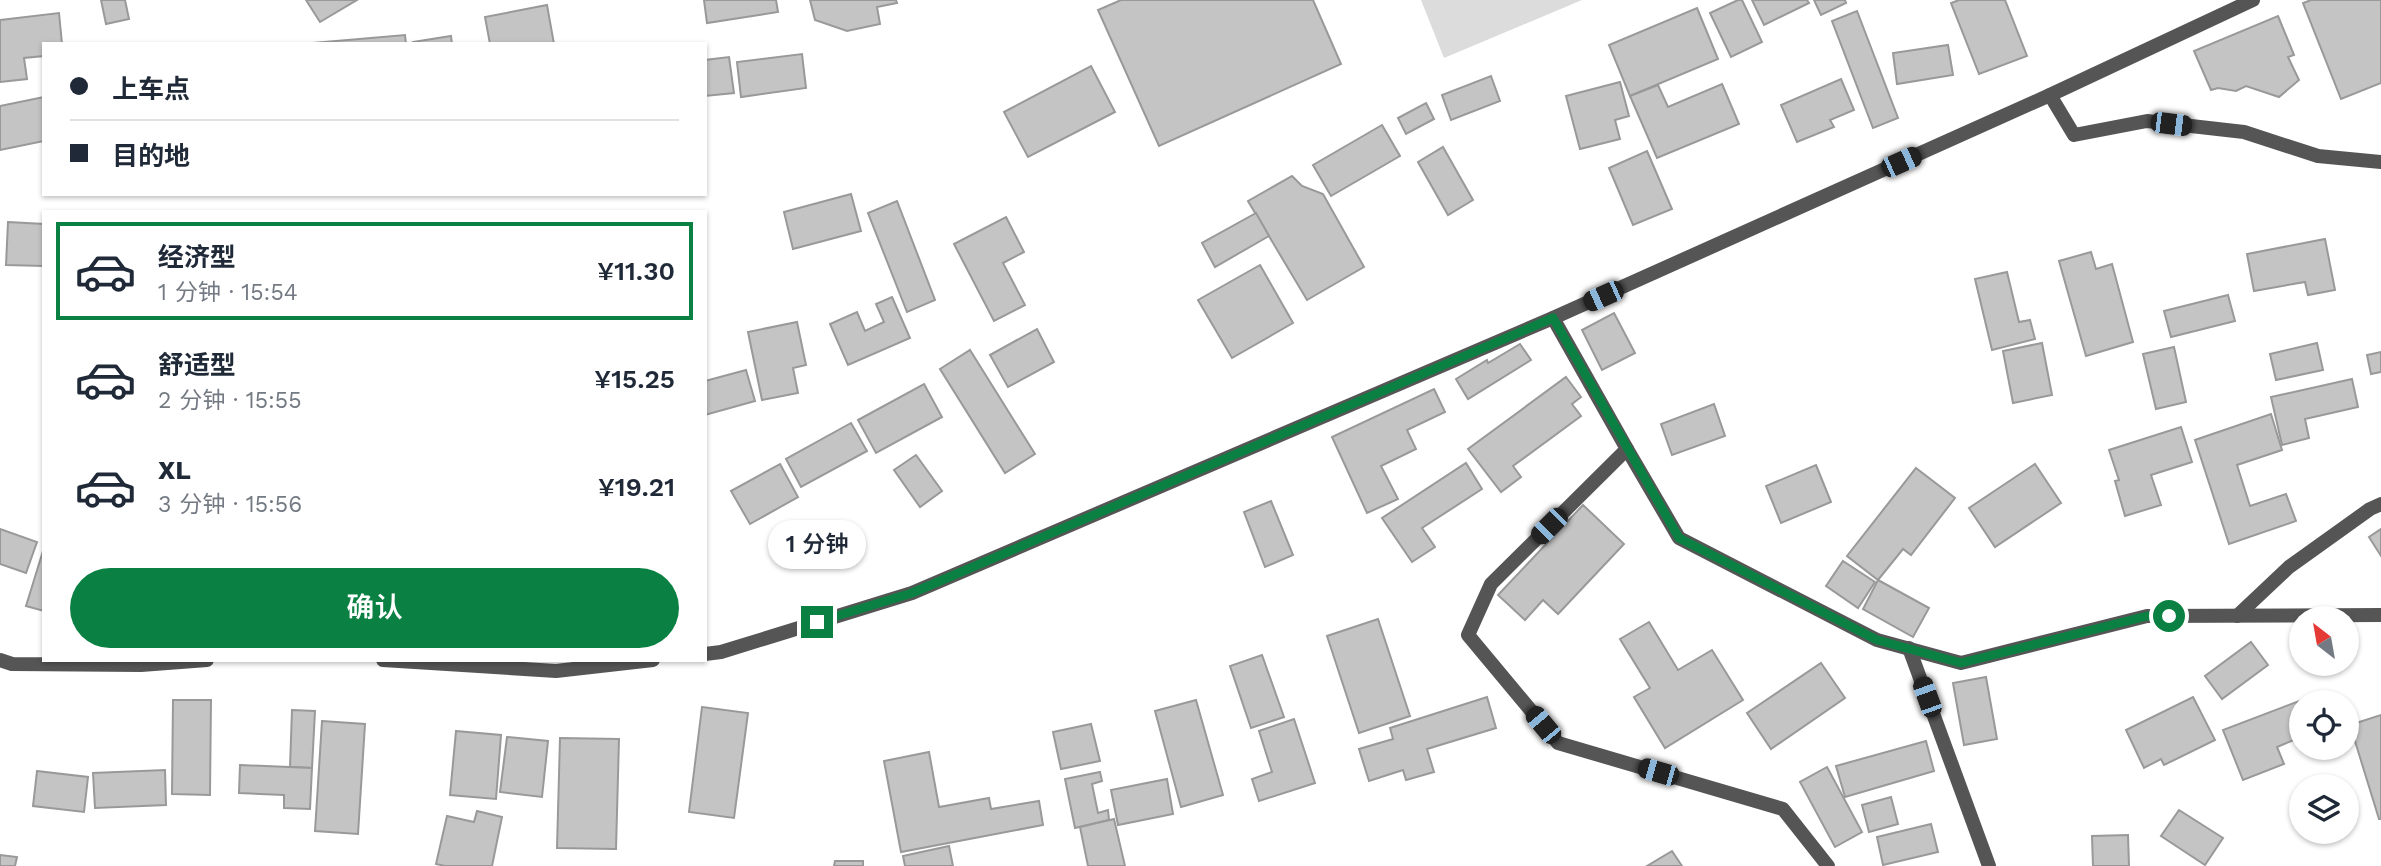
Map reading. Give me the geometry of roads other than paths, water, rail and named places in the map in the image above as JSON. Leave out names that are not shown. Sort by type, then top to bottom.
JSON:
[{"type":"lane","points":[[707,654],[721,652],[912,593],[1553,318],[2050,95],[2253,0]]},
{"type":"lane","points":[[2050,95],[2074,135],[2147,121],[2244,132],[2318,156],[2381,162]]},
{"type":"lane","points":[[1553,318],[1679,538],[1877,640],[1961,663],[2147,616],[2381,615]]},
{"type":"lane","points":[[1627,449],[1491,584],[1468,635],[1558,743],[1783,809],[1828,866]]},
{"type":"lane","points":[[2237,616],[2289,567],[2381,504]]},
{"type":"lane","points":[[1909,648],[1989,866]]},
{"type":"lane","points":[[0,660],[12,664],[141,665],[181,662]]},
{"type":"lane","points":[[414,662],[556,671],[635,662]]}]
